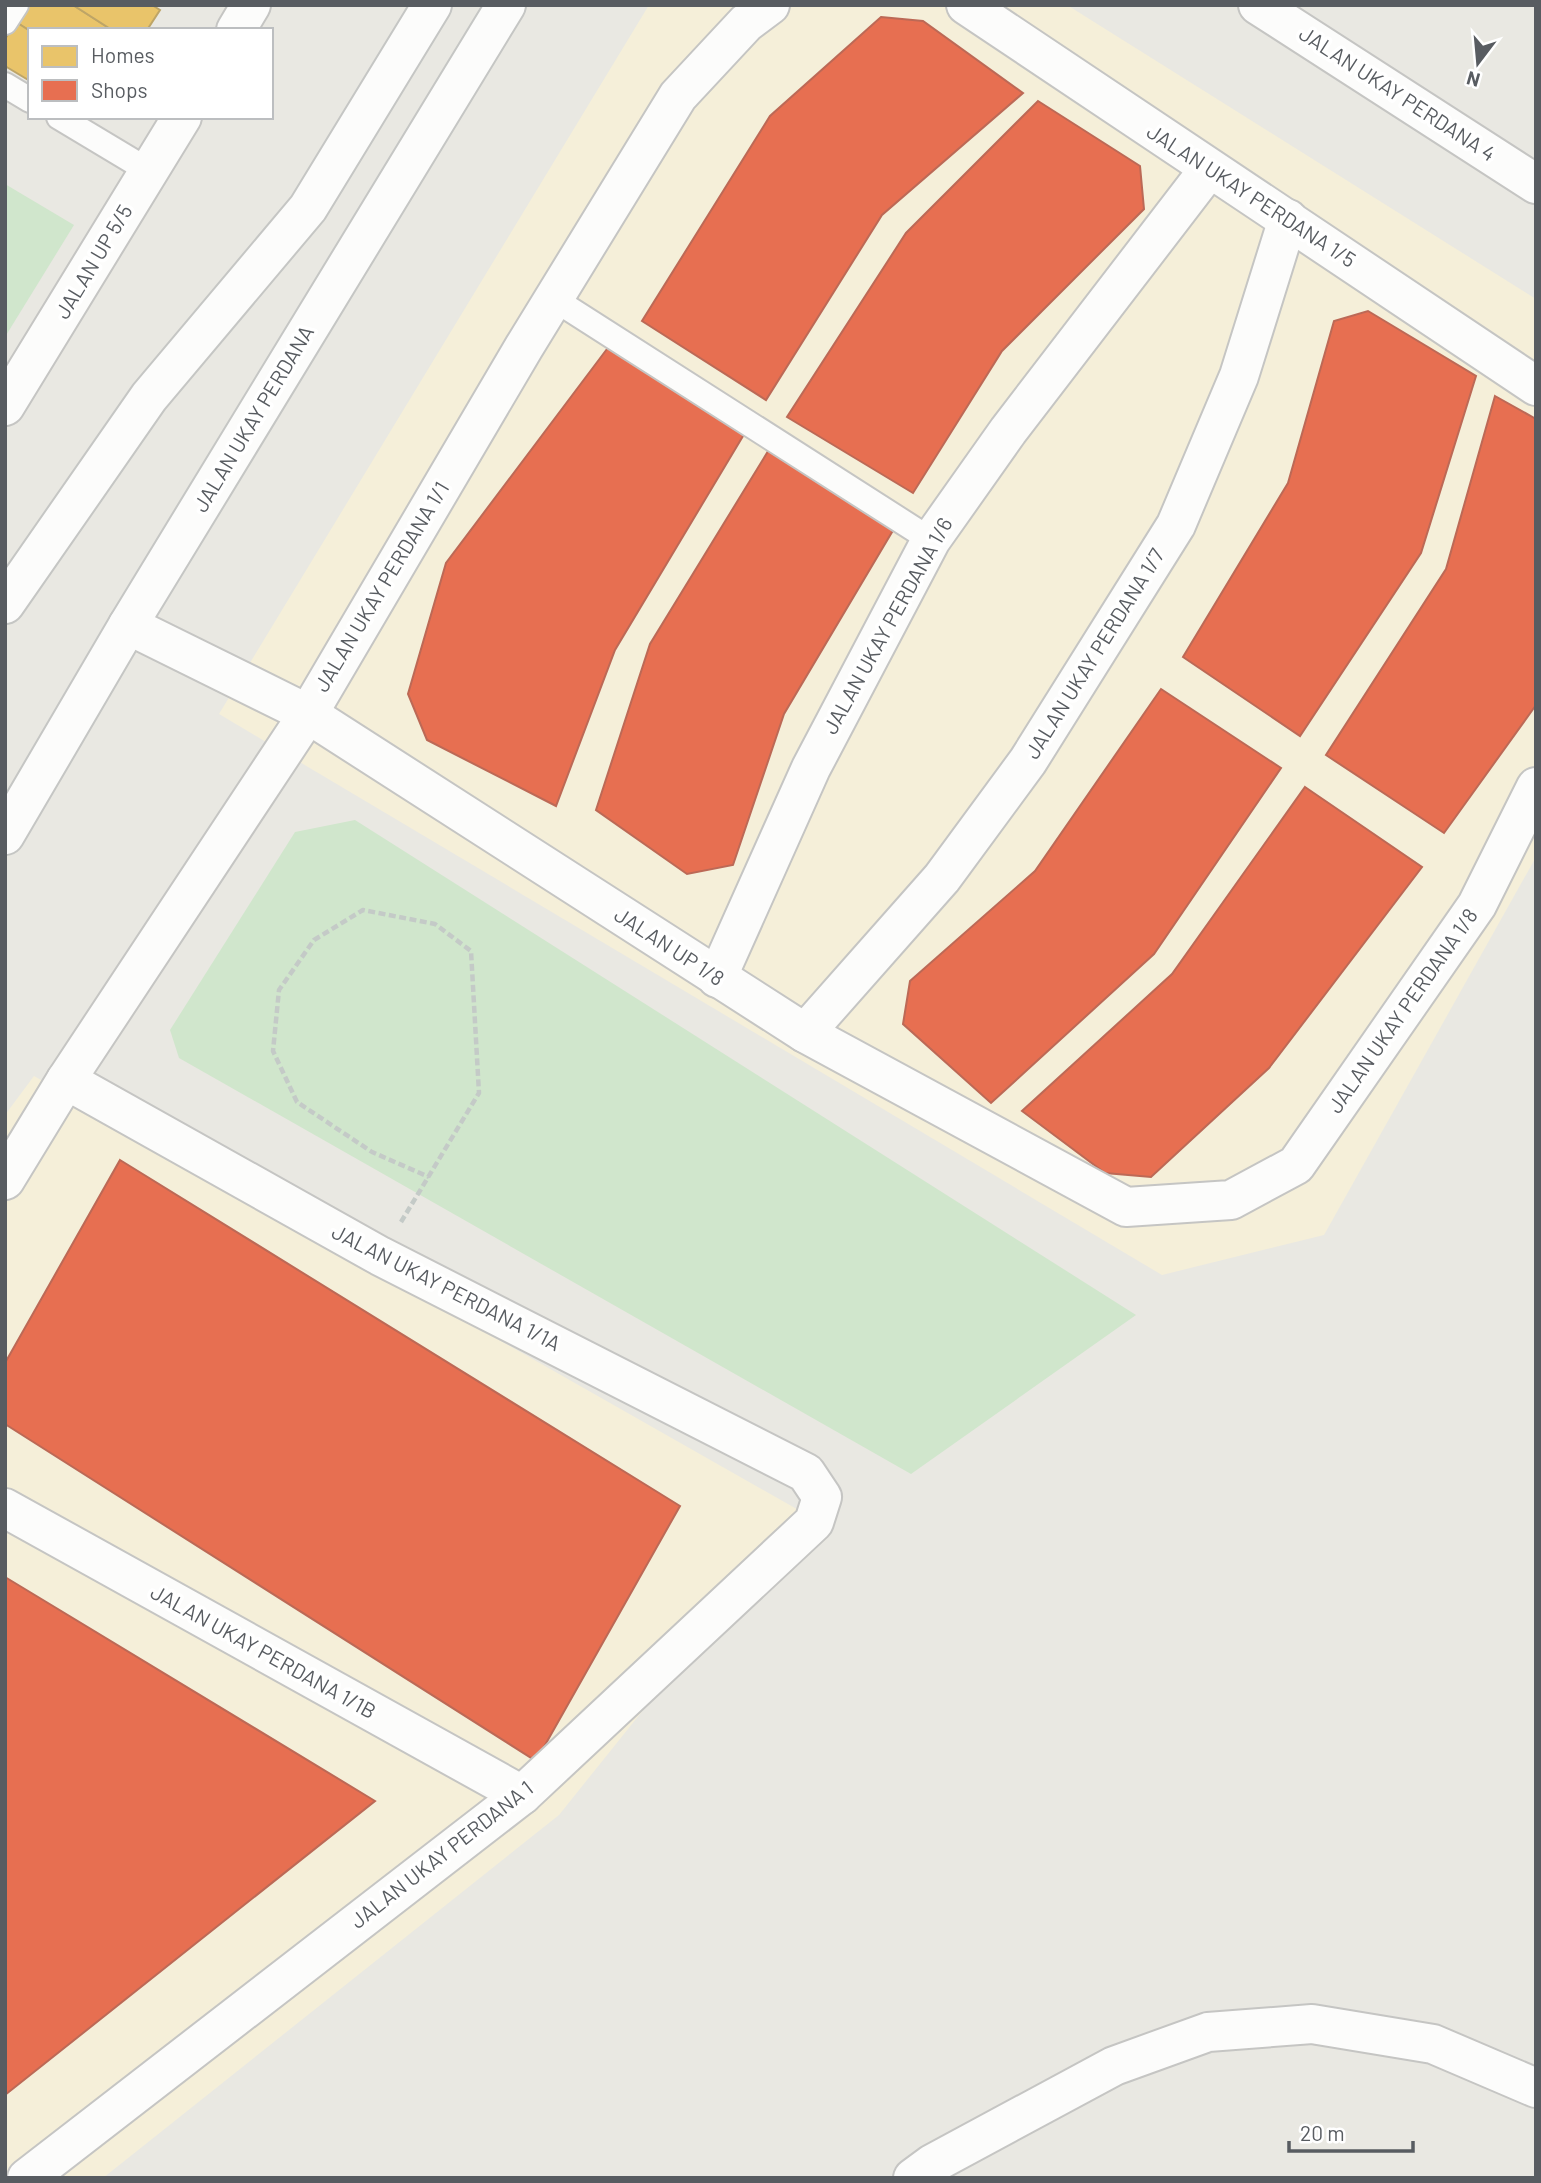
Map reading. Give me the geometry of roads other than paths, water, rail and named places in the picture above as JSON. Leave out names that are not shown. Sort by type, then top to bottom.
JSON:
[{"type":"street","points":[[237,28],[251,5]]},
{"type":"street","points":[[5,604],[149,397],[308,208],[432,5]]},
{"type":"street","name":"JALAN UKAY PERDANA","points":[[5,835],[128,625],[506,5]]},
{"type":"street","name":"JALAN UKAY PERDANA 1/1","points":[[5,1180],[66,1080],[307,714],[678,96],[746,23],[770,5]]},
{"type":"street","name":"JALAN UKAY PERDANA 1/5","points":[[966,5],[1536,386]]},
{"type":"street","name":"JALAN UKAY PERDANA 4","points":[[1258,5],[1536,184]]},
{"type":"street","name":"JALAN UP 5/5","points":[[5,407],[181,119]]},
{"type":"street","name":"JALAN UKAY PERDANA 1/6","points":[[717,978],[811,768],[931,540],[1008,431],[1209,169]]},
{"type":"street","name":"JALAN UKAY PERDANA 1/7","points":[[805,1033],[942,878],[1028,761],[1176,525],[1240,376],[1288,219]]},
{"type":"street","name":"JALAN UP 1/8","points":[[128,625],[307,714],[805,1033],[1126,1207],[1231,1200]]},
{"type":"street","name":"JALAN UKAY PERDANA 1/8","points":[[1231,1200],[1296,1165],[1477,905],[1536,786]]},
{"type":"street","name":"JALAN UKAY PERDANA 1/1A","points":[[66,1080],[380,1256],[806,1473],[822,1497]]},
{"type":"street","name":"JALAN UKAY PERDANA 1","points":[[27,2178],[522,1795],[814,1522],[822,1497]]},
{"type":"street","name":"JALAN UKAY PERDANA 1/1B","points":[[5,1508],[522,1795]]},
{"type":"street","points":[[913,2178],[932,2164],[1114,2066],[1208,2032],[1312,2024],[1433,2044],[1536,2088]]},
{"type":"lane","points":[[5,22],[16,5]]},
{"type":"lane","points":[[5,85],[28,99]]},
{"type":"lane","points":[[62,119],[149,171]]},
{"type":"lane","points":[[554,299],[931,540]]}]
